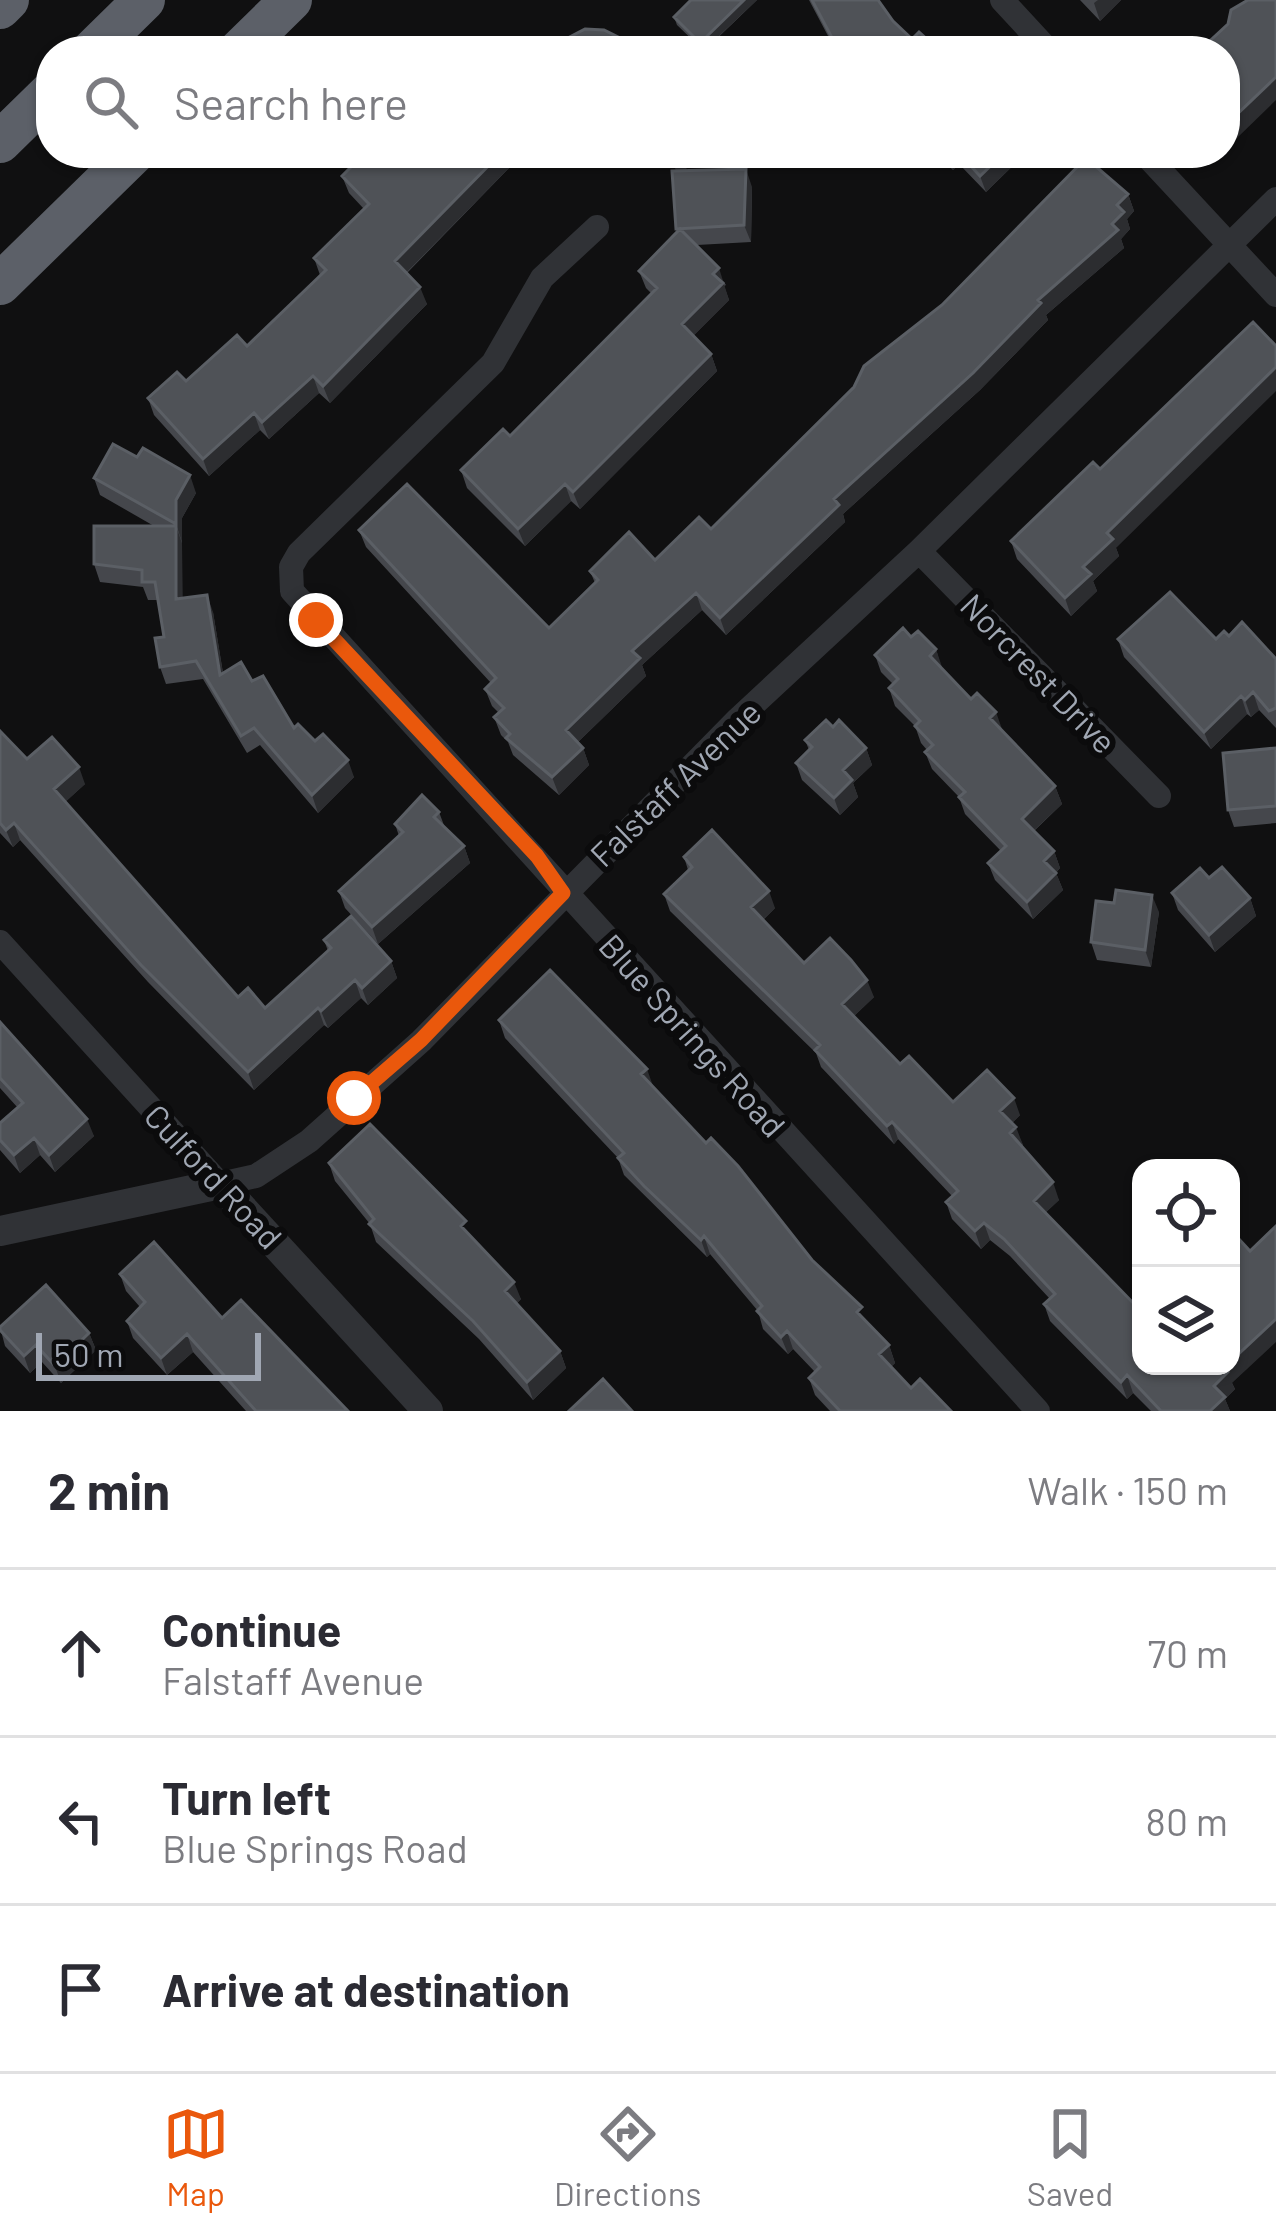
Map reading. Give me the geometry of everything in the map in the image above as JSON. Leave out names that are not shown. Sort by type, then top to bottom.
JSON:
[{"type":"highway","points":[[0,8],[8,0]]},
{"type":"highway","points":[[107,36],[144,0]]},
{"type":"highway","points":[[254,36],[291,0]]},
{"type":"highway","points":[[0,142],[36,107]]},
{"type":"highway","points":[[0,284],[119,168]]},
{"type":"street","points":[[1002,0],[1035,36]]},
{"type":"street","points":[[1158,168],[1276,295]]},
{"type":"street","name":"Falstaff Avenue","points":[[0,1231],[256,1177],[309,1141],[421,1040],[563,893],[1276,199]]},
{"type":"street","name":"Blue Springs Road","points":[[597,226],[542,278],[493,363],[328,519],[291,567],[292,591],[342,652],[537,856],[563,893],[1037,1411]]},
{"type":"street","name":"Norcrest Drive","points":[[919,551],[1159,796]]},
{"type":"street","name":"Culford Road","points":[[0,941],[428,1411]]},
{"type":"building","points":[[691,0],[744,0],[707,36],[693,36],[674,17]]},
{"type":"building","points":[[812,0],[878,0],[909,36],[831,36]]},
{"type":"building","points":[[1248,0],[1276,0],[1276,77],[1240,111],[1240,36],[1215,36],[1228,24],[1231,10]]},
{"type":"building","points":[[585,29],[616,36],[572,36]]},
{"type":"building","points":[[350,168],[486,168],[395,261],[420,287],[323,386],[313,376],[262,422],[254,413],[203,459],[148,398],[177,372],[186,381],[237,335],[247,346],[326,270],[314,258],[369,204],[342,176]]},
{"type":"building","points":[[1076,168],[1098,168],[1128,194],[1117,205],[1124,212],[1112,224],[1118,230],[1038,300],[1041,303],[973,373],[834,499],[839,505],[720,618],[696,593],[632,651],[640,658],[566,730],[583,748],[552,777],[506,738],[510,734],[494,717],[504,708],[485,689],[496,678],[359,530],[407,484],[549,628],[598,580],[590,571],[629,532],[655,560],[699,517],[711,529],[854,387],[864,366],[942,305]]},
{"type":"building","points":[[746,169],[744,225],[676,229],[672,171]]},
{"type":"building","points":[[680,229],[719,268],[713,274],[723,283],[682,324],[711,354],[573,492],[565,484],[518,529],[461,470],[503,429],[510,436],[657,288],[639,271]]},
{"type":"building","points":[[1253,322],[1276,346],[1276,367],[1107,533],[1113,539],[1083,567],[1091,574],[1065,598],[1011,541],[1093,462],[1100,469]]},
{"type":"building","points":[[113,444],[137,457],[143,448],[190,475],[176,500],[176,524],[94,478]]},
{"type":"building","points":[[94,526],[176,526],[176,599],[207,595],[220,675],[241,662],[252,681],[263,676],[294,728],[298,724],[315,741],[323,734],[348,760],[312,795],[254,728],[241,736],[196,661],[160,667],[155,638],[164,637],[155,582],[142,582],[142,570],[94,564]]},
{"type":"building","points":[[1170,592],[1216,639],[1224,631],[1229,636],[1242,622],[1276,659],[1276,708],[1269,711],[1253,692],[1245,700],[1241,696],[1204,732],[1118,639]]},
{"type":"building","points":[[903,628],[911,637],[918,631],[936,649],[930,656],[971,699],[977,693],[996,712],[990,718],[1055,786],[1022,819],[1054,851],[1044,861],[1056,873],[1027,902],[988,863],[1006,846],[959,797],[965,792],[925,752],[933,745],[915,726],[920,721],[889,688],[898,679],[875,655]]},
{"type":"building","points":[[826,720],[833,727],[839,720],[866,748],[843,770],[852,780],[834,798],[796,763],[812,747],[805,740]]},
{"type":"building","points":[[0,731],[27,759],[52,737],[79,767],[54,789],[238,997],[248,988],[265,1008],[331,948],[324,940],[351,916],[391,961],[362,988],[355,980],[321,1011],[318,1008],[248,1072],[141,965],[14,823],[6,830],[0,823]]},
{"type":"building","points":[[1276,748],[1276,806],[1228,810],[1223,753]]},
{"type":"building","points":[[422,795],[439,812],[434,817],[464,846],[372,927],[339,891],[403,832],[395,824]]},
{"type":"building","points":[[712,830],[769,891],[751,907],[804,963],[830,938],[867,980],[842,1004],[900,1064],[909,1056],[953,1102],[987,1070],[1014,1098],[1000,1111],[1016,1127],[1010,1133],[1053,1182],[1034,1201],[1132,1302],[1132,1375],[1225,1375],[1214,1386],[1225,1397],[1210,1411],[1161,1411],[1127,1375],[1121,1382],[1044,1304],[1055,1294],[1004,1239],[984,1223],[975,1231],[946,1202],[958,1191],[892,1122],[887,1126],[815,1050],[820,1045],[664,894],[692,867],[684,857]]},
{"type":"building","points":[[1222,867],[1250,898],[1209,935],[1172,893],[1200,868],[1209,878]]},
{"type":"building","points":[[1116,890],[1152,895],[1145,950],[1091,942],[1096,901],[1114,903]]},
{"type":"building","points":[[550,970],[647,1069],[641,1074],[706,1143],[711,1138],[738,1166],[812,1260],[862,1307],[857,1312],[889,1345],[879,1354],[911,1388],[920,1379],[951,1411],[840,1411],[809,1378],[820,1367],[787,1331],[781,1337],[757,1311],[762,1306],[704,1236],[701,1240],[644,1186],[618,1158],[624,1153],[499,1020]]},
{"type":"building","points":[[0,1022],[87,1119],[49,1155],[34,1138],[14,1155],[0,1140],[0,1123],[23,1103],[0,1078]]},
{"type":"building","points":[[370,1124],[466,1221],[461,1226],[514,1282],[505,1291],[560,1351],[527,1382],[473,1321],[369,1224],[374,1219],[329,1163]]},
{"type":"building","points":[[1276,1226],[1276,1319],[1240,1353],[1240,1240],[1250,1251]]},
{"type":"building","points":[[154,1242],[222,1318],[241,1300],[348,1411],[256,1411],[187,1334],[161,1358],[127,1321],[145,1302],[120,1274]]},
{"type":"building","points":[[46,1285],[89,1333],[55,1366],[36,1345],[24,1356],[0,1330]]},
{"type":"building","points":[[603,1379],[632,1411],[569,1411]]},
{"type":"route","points":[[316,620],[537,856],[563,893],[421,1040],[354,1098]]}]
